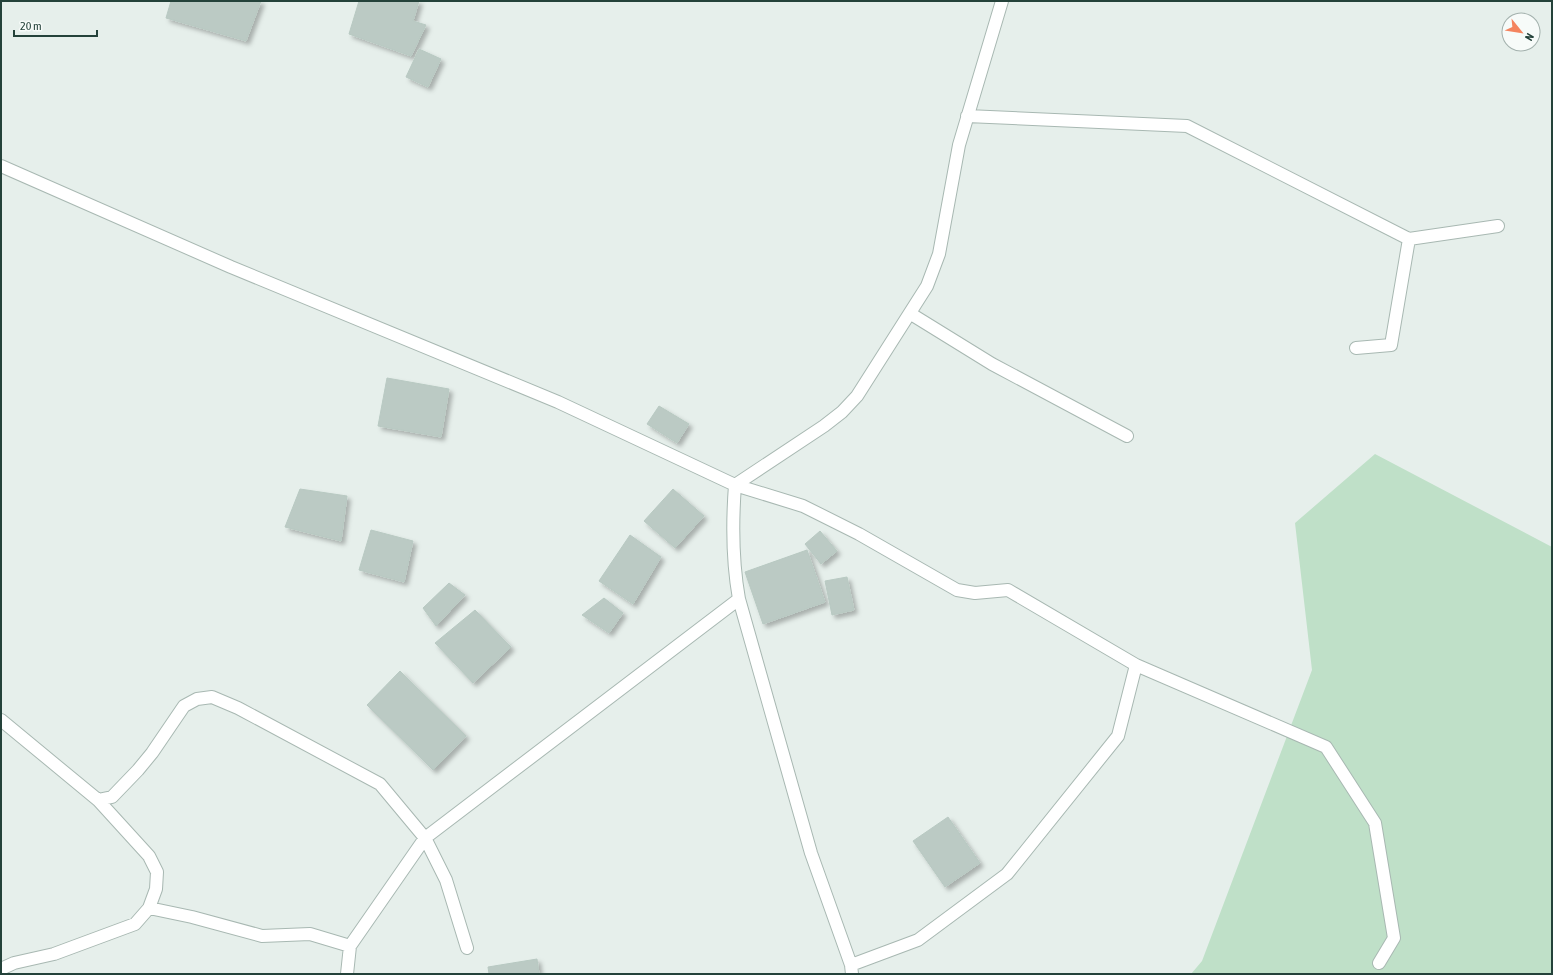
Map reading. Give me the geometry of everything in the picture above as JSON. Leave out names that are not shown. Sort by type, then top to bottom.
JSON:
[{"type":"street","points":[[735,485],[824,426],[842,412],[857,396],[927,286],[939,254],[959,145],[1002,1]]},
{"type":"street","points":[[967,116],[1187,126],[1409,239],[1498,226]]},
{"type":"street","points":[[1,166],[230,268],[558,402],[735,485],[803,506],[859,534],[957,590],[975,593],[1008,590],[1136,665],[1326,748],[1375,823],[1394,938],[1379,963]]},
{"type":"street","points":[[1356,348],[1391,345],[1409,239]]},
{"type":"street","points":[[910,314],[992,364],[1127,436]]},
{"type":"street","points":[[735,485],[733,568],[739,599],[811,853],[852,970],[918,940],[1007,874],[1118,736],[1136,665]]},
{"type":"street","points":[[346,974],[350,946],[425,838],[739,599]]},
{"type":"street","points":[[98,800],[112,797],[138,770],[152,753],[184,706],[198,699],[212,697],[238,708],[380,784],[425,838],[446,880],[466,948]]},
{"type":"street","points":[[1,720],[98,800],[149,856],[157,872],[156,889],[149,908],[135,924],[54,954],[14,963],[1,969]]},
{"type":"street","points":[[149,908],[192,917],[262,936],[310,934],[350,946]]},
{"type":"green space","points":[[1375,454],[1552,547],[1552,974],[1191,974],[1202,961],[1312,670],[1295,523]]},
{"type":"building","points":[[171,1],[261,1],[246,41],[166,18]]},
{"type":"building","points":[[359,1],[419,1],[413,21],[426,25],[411,56],[349,34]]},
{"type":"building","points":[[419,49],[441,59],[428,87],[406,77]]},
{"type":"building","points":[[387,378],[449,389],[441,437],[378,426]]},
{"type":"building","points":[[659,406],[689,424],[677,443],[647,424]]},
{"type":"building","points":[[300,489],[347,496],[341,541],[285,527]]},
{"type":"building","points":[[673,489],[704,516],[675,548],[644,521]]},
{"type":"building","points":[[371,530],[413,541],[404,582],[359,570]]},
{"type":"building","points":[[820,531],[837,551],[821,564],[805,544]]},
{"type":"building","points":[[630,535],[661,557],[633,604],[599,581]]},
{"type":"building","points":[[807,550],[825,602],[763,624],[745,572]]},
{"type":"building","points":[[847,577],[854,610],[832,615],[825,581]]},
{"type":"building","points":[[449,583],[465,595],[436,626],[423,608]]},
{"type":"building","points":[[604,598],[623,613],[609,633],[582,615]]},
{"type":"building","points":[[475,610],[511,647],[473,683],[435,643]]},
{"type":"building","points":[[400,671],[466,736],[433,770],[367,705]]},
{"type":"building","points":[[948,817],[980,863],[945,887],[913,841]]},
{"type":"building","points":[[537,959],[539,974],[489,974],[488,967]]}]
